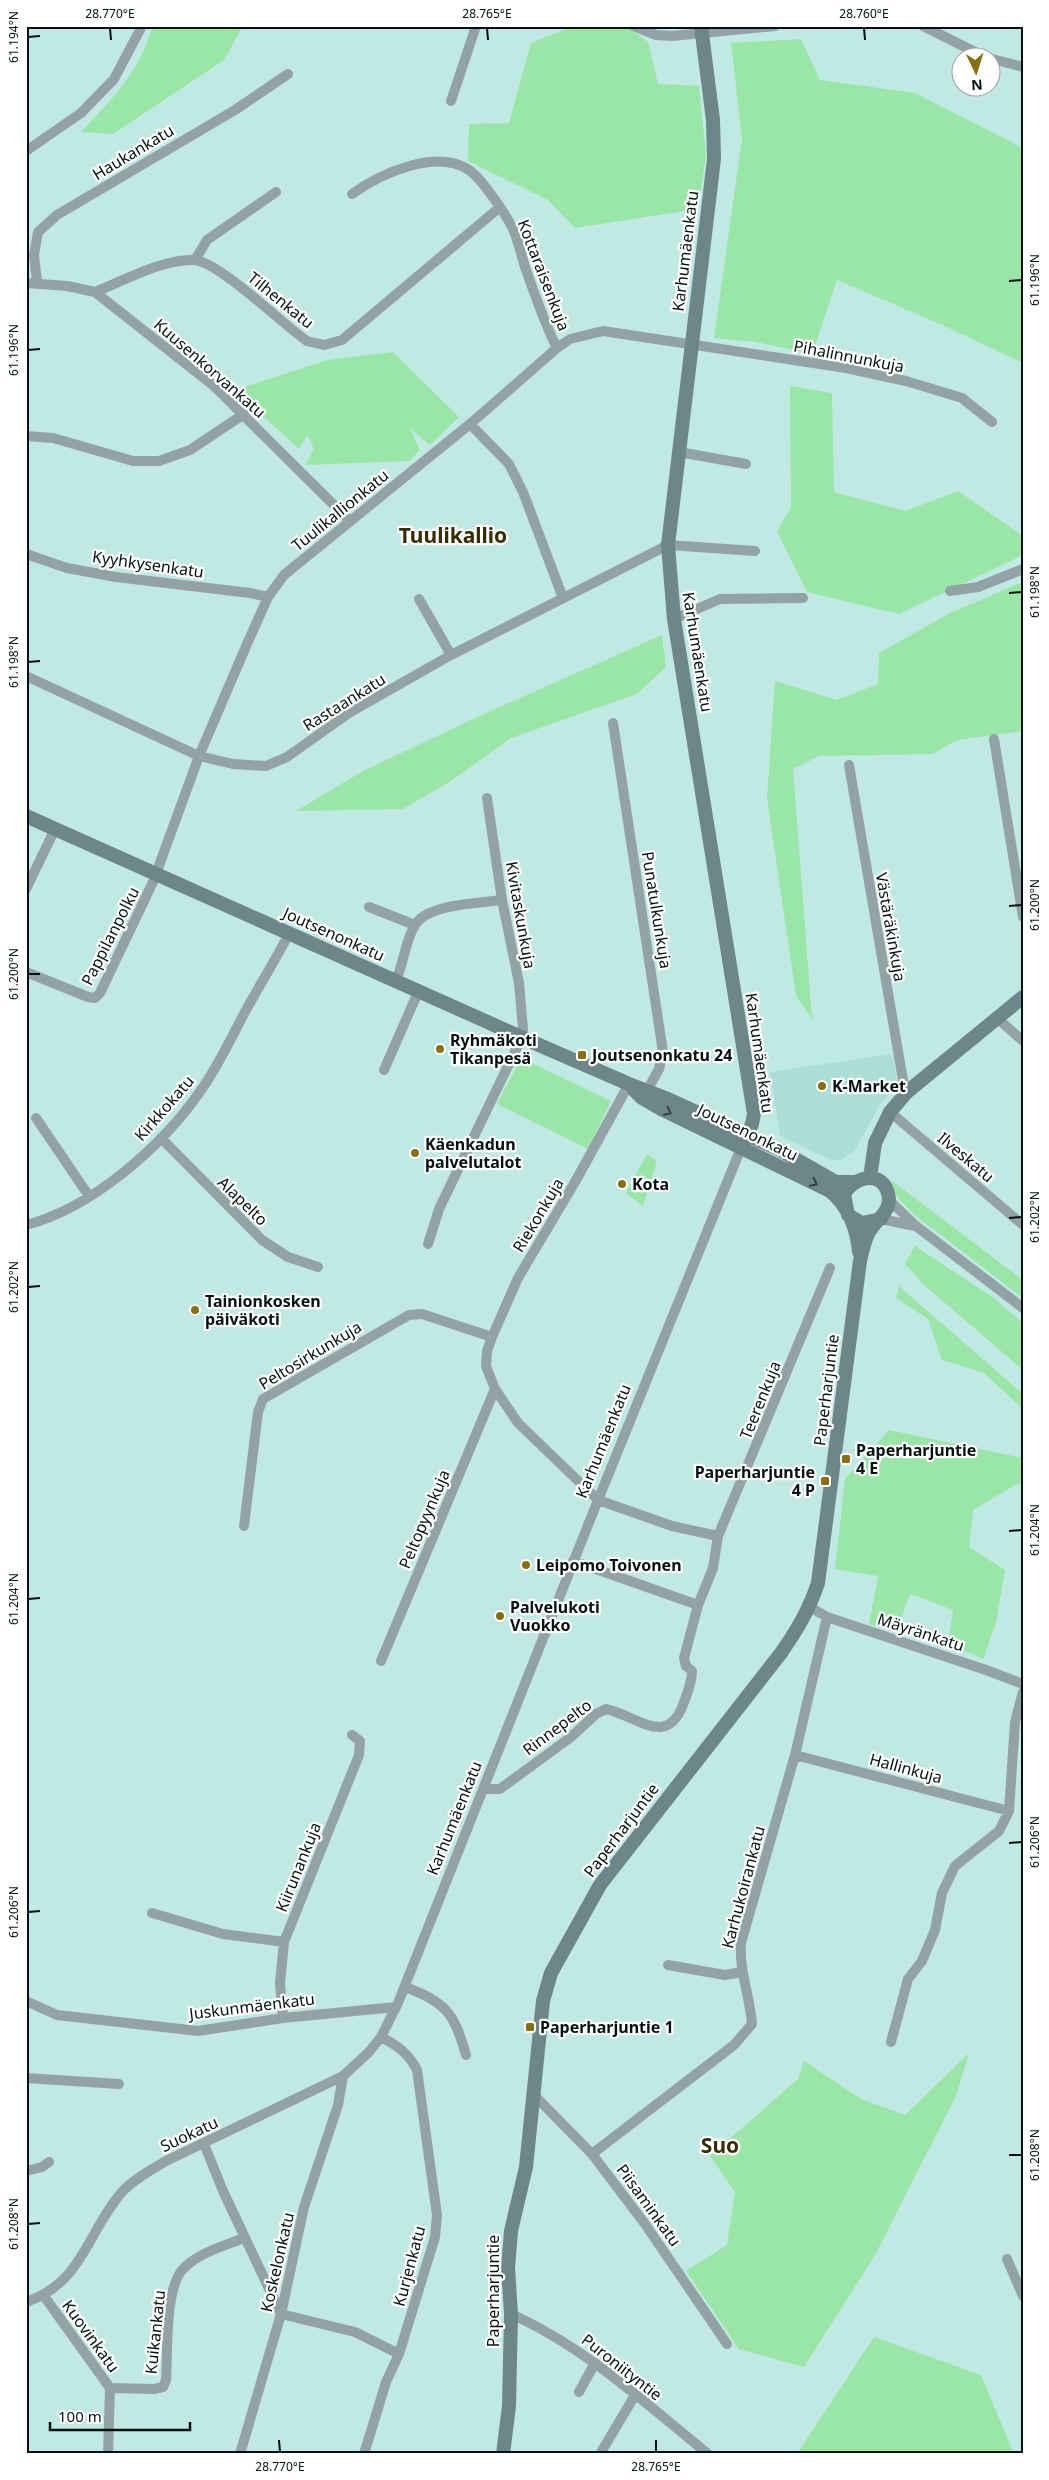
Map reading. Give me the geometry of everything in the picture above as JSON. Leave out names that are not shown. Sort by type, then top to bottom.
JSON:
[{"type":"street","points":[[26,151],[81,113],[114,79],[142,26]]},
{"type":"street","points":[[451,101],[476,26]]},
{"type":"street","points":[[634,26],[656,35],[672,36],[701,30],[775,26]]},
{"type":"street","points":[[923,26],[967,48]]},
{"type":"street","name":"Karhumäenkatu","points":[[388,2022],[405,1986],[573,1561],[754,1114],[674,619],[668,545],[714,159],[713,120],[701,30]]},
{"type":"street","points":[[1002,62],[1023,67]]},
{"type":"street","name":"Haukankatu","points":[[32,283],[38,232],[57,215],[235,110],[288,74]]},
{"type":"street","name":"Kottaraisenkuja","points":[[352,194],[369,182],[397,169],[428,163],[455,163],[470,170],[500,207],[512,228],[544,322],[557,348]]},
{"type":"street","points":[[95,292],[157,268],[182,261],[195,260],[207,240],[276,192]]},
{"type":"street","name":"Tilhenkatu","points":[[195,260],[224,274],[307,341],[324,345],[342,340],[500,207]]},
{"type":"street","name":"Kuusenkorvankatu","points":[[32,283],[67,286],[95,292],[214,386],[350,521]]},
{"type":"street","name":"Tuulikallionkatu","points":[[156,874],[200,756],[268,597],[284,575],[470,424],[557,348],[570,339],[603,331],[692,343]]},
{"type":"street","name":"Pihalinnunkuja","points":[[692,343],[846,368],[906,381],[962,398],[992,422]]},
{"type":"street","points":[[26,436],[52,438],[133,461],[159,461],[190,450],[244,414]]},
{"type":"street","points":[[470,424],[509,464],[523,492],[563,598]]},
{"type":"street","points":[[679,452],[746,464]]},
{"type":"street","points":[[668,545],[756,551]]},
{"type":"street","name":"Rastaankatu","points":[[26,676],[200,756],[233,764],[266,766],[287,757],[349,713],[451,655],[668,545]]},
{"type":"street","name":"Kyyhkysenkatu","points":[[26,554],[67,568],[116,577],[250,593],[268,597]]},
{"type":"street","points":[[950,591],[978,587],[1023,569]]},
{"type":"street","points":[[674,619],[720,599],[803,598]]},
{"type":"street","points":[[419,599],[451,655]]},
{"type":"street","name":"Punatulkunkuja","points":[[613,723],[663,1052],[659,1069],[644,1094]]},
{"type":"street","points":[[994,739],[1023,916]]},
{"type":"street","name":"Västäräkinkuja","points":[[849,766],[904,1086],[907,1092]]},
{"type":"street","name":"Kivitaskunkuja","points":[[487,798],[502,900],[519,983],[522,1037]]},
{"type":"street","name":"Joutsenonkatu","points":[[26,816],[628,1084],[644,1094],[744,1142],[830,1191],[836,1196],[848,1215]]},
{"type":"street","points":[[26,889],[56,829]]},
{"type":"street","name":"Pappilanpolku","points":[[26,972],[95,998],[106,985],[156,874]]},
{"type":"street","points":[[396,980],[415,925],[424,916],[442,908],[502,900]]},
{"type":"street","points":[[369,907],[415,925]]},
{"type":"street","name":"Kirkkokatu","points":[[26,1225],[57,1214],[89,1196],[124,1172],[161,1138],[188,1107],[208,1079],[289,934]]},
{"type":"street","points":[[384,1070],[419,990]]},
{"type":"street","points":[[870,1178],[875,1143],[890,1112],[907,1092],[1023,997]]},
{"type":"street","points":[[997,1018],[1023,1042]]},
{"type":"street","points":[[428,1244],[439,1209],[522,1037]]},
{"type":"street","name":"Riekonkuja","points":[[495,1389],[486,1366],[487,1351],[492,1337],[518,1278],[575,1182],[628,1084]]},
{"type":"street","name":"Ilveskatu","points":[[890,1112],[1023,1225]]},
{"type":"street","points":[[36,1118],[89,1196]]},
{"type":"street","name":"Alapelto","points":[[161,1138],[262,1240],[288,1257],[318,1266]]},
{"type":"street","name":"Joutsenonkatu","points":[[744,1142],[780,1150],[836,1182],[853,1182]]},
{"type":"street","points":[[916,1226],[880,1219],[862,1223],[848,1215],[844,1194],[853,1182],[870,1178],[883,1184],[889,1200],[916,1226],[1023,1308]]},
{"type":"street","points":[[880,1219],[887,1211],[889,1200]]},
{"type":"street","name":"Paperharjuntie","points":[[848,1215],[856,1229],[860,1260]]},
{"type":"street","name":"Paperharjuntie","points":[[504,2454],[509,2406],[511,2314],[508,2268],[510,2231],[526,2167],[543,2001],[552,1973],[600,1885],[781,1653],[801,1626],[810,1608],[818,1583],[860,1260],[869,1232],[880,1219]]},
{"type":"street","name":"Teerenkuja","points":[[698,1605],[713,1568],[718,1536],[830,1268]]},
{"type":"street","name":"Peltosirkunkuja","points":[[244,1526],[258,1412],[263,1399],[409,1314],[422,1314],[492,1337]]},
{"type":"street","points":[[495,1389],[518,1423],[598,1500],[672,1526],[718,1536]]},
{"type":"street","name":"Peltopyynkuja","points":[[381,1661],[495,1389]]},
{"type":"street","points":[[573,1561],[698,1605]]},
{"type":"street","name":"Rinnepelto","points":[[484,1789],[500,1789],[571,1737],[596,1714],[606,1709],[657,1728],[668,1727],[678,1719],[692,1680],[692,1672],[686,1666],[684,1658],[698,1605]]},
{"type":"street","name":"Mäyränkatu","points":[[810,1608],[827,1617],[1023,1684]]},
{"type":"street","name":"Karhukoirankatu","points":[[592,2154],[734,2045],[752,2024],[750,2003],[740,1961],[742,1943],[795,1755],[827,1617]]},
{"type":"street","points":[[891,2042],[908,1979],[922,1961],[934,1930],[942,1893],[955,1866],[999,1831],[1009,1811],[1015,1722],[1023,1692]]},
{"type":"street","name":"Kiirunankuja","points":[[283,2018],[280,1983],[284,1942],[359,1755],[360,1741],[352,1735]]},
{"type":"street","name":"Hallinkuja","points":[[795,1755],[1009,1811]]},
{"type":"street","points":[[152,1913],[224,1934],[284,1942]]},
{"type":"street","points":[[668,1965],[725,1975],[742,1972]]},
{"type":"street","points":[[405,1986],[434,1998],[450,2015],[459,2030],[466,2055]]},
{"type":"street","name":"Juskunmäenkatu","points":[[26,2001],[57,2015],[198,2031],[283,2018],[396,2007]]},
{"type":"street","name":"Suokatu","points":[[26,2302],[44,2296],[60,2285],[74,2268],[122,2192],[140,2177],[166,2161],[343,2076],[369,2052],[381,2037],[388,2022]]},
{"type":"street","name":"Kurjenkatu","points":[[364,2454],[386,2382],[399,2354],[435,2237],[437,2216],[417,2070],[412,2061],[398,2046],[381,2037]]},
{"type":"street","name":"Koskelonkatu","points":[[240,2454],[281,2314],[304,2207],[338,2105],[343,2076]]},
{"type":"street","points":[[26,2078],[119,2084]]},
{"type":"street","name":"Piisaminkatu","points":[[534,2095],[592,2154],[645,2224],[728,2344]]},
{"type":"street","points":[[204,2144],[244,2238],[281,2314],[355,2332],[399,2354]]},
{"type":"street","points":[[26,2171],[42,2167],[50,2162]]},
{"type":"street","name":"Kuikankatu","points":[[110,2388],[154,2389],[163,2387],[166,2380],[172,2296],[176,2280],[183,2268],[197,2257],[244,2238]]},
{"type":"street","points":[[1007,2259],[1023,2296]]},
{"type":"street","name":"Kuovinkatu","points":[[44,2296],[110,2388],[108,2454]]},
{"type":"street","name":"Puroniityntie","points":[[511,2314],[542,2328],[595,2363],[708,2454]]},
{"type":"street","points":[[578,2392],[595,2363]]},
{"type":"street","points":[[600,2454],[635,2396]]},
{"type":"shaded area","points":[[892,1054],[898,1085],[880,1104],[855,1150],[841,1160],[831,1160],[780,1136],[770,1072]]},
{"type":"green space","points":[[153,26],[243,26],[224,60],[113,134],[81,132],[124,84],[140,58]]},
{"type":"green space","points":[[574,26],[627,26],[648,42],[658,84],[699,86],[706,156],[698,209],[575,228],[548,200],[468,161],[469,124],[509,123],[531,43]]},
{"type":"green space","points":[[801,39],[820,80],[915,93],[1023,148],[1023,363],[940,324],[837,280],[812,354],[756,342],[714,338],[742,139],[731,43]]},
{"type":"green space","points":[[393,352],[459,417],[430,445],[410,428],[420,450],[409,461],[305,465],[314,449],[307,435],[299,449],[235,390],[328,360]]},
{"type":"green space","points":[[790,386],[832,393],[834,492],[905,511],[958,491],[1023,536],[1023,555],[899,614],[807,592],[777,531],[791,507]]},
{"type":"green space","points":[[1023,582],[1023,731],[957,740],[932,754],[819,756],[793,769],[812,1019],[796,996],[767,798],[775,681],[837,700],[878,684],[879,653],[950,613]]},
{"type":"green space","points":[[662,635],[666,667],[637,694],[511,738],[451,781],[403,809],[296,811],[363,771],[486,713]]},
{"type":"green space","points":[[521,1058],[611,1101],[588,1149],[497,1104]]},
{"type":"green space","points":[[647,1154],[657,1161],[643,1206],[626,1193]]},
{"type":"green space","points":[[891,1180],[1023,1280],[1023,1298],[917,1217],[897,1197]]},
{"type":"green space","points":[[915,1246],[994,1298],[1023,1323],[1023,1370],[923,1284],[905,1264]]},
{"type":"green space","points":[[899,1286],[1023,1394],[1023,1409],[984,1373],[942,1360],[928,1319],[896,1298]]},
{"type":"green space","points":[[889,1430],[1023,1458],[1023,1484],[1017,1484],[973,1510],[969,1547],[1005,1570],[996,1623],[983,1659],[948,1643],[953,1610],[910,1594],[896,1632],[869,1624],[878,1576],[835,1569],[845,1479]]},
{"type":"green space","points":[[969,2053],[956,2096],[875,2255],[804,2367],[739,2349],[686,2271],[727,2245],[735,2192],[710,2156],[798,2079],[804,2061],[861,2099],[905,2115]]},
{"type":"green space","points":[[874,2337],[981,2375],[1014,2454],[797,2454]]},
{"type":"place","name":"Ryhmäkoti Tikanpesä","points":[[440,1049]]},
{"type":"place","name":"Joutsenonkatu 24","points":[[582,1055]]},
{"type":"place","name":"K-Market","points":[[822,1086]]},
{"type":"place","name":"Käenkadun palvelutalot","points":[[415,1153]]},
{"type":"place","name":"Kota","points":[[622,1184]]},
{"type":"place","name":"Tainionkosken päiväkoti","points":[[195,1310]]},
{"type":"place","name":"Paperharjuntie 4 E","points":[[846,1459]]},
{"type":"place","name":"Paperharjuntie 4 P","points":[[825,1481]]},
{"type":"place","name":"Leipomo Toivonen","points":[[526,1565]]},
{"type":"place","name":"Palvelukoti Vuokko","points":[[500,1616]]},
{"type":"place","name":"Paperharjuntie 1","points":[[530,2027]]},
{"type":"district","name":"Tuulikallio","points":[[453,535]]},
{"type":"district","name":"Suo","points":[[720,2145]]}]
